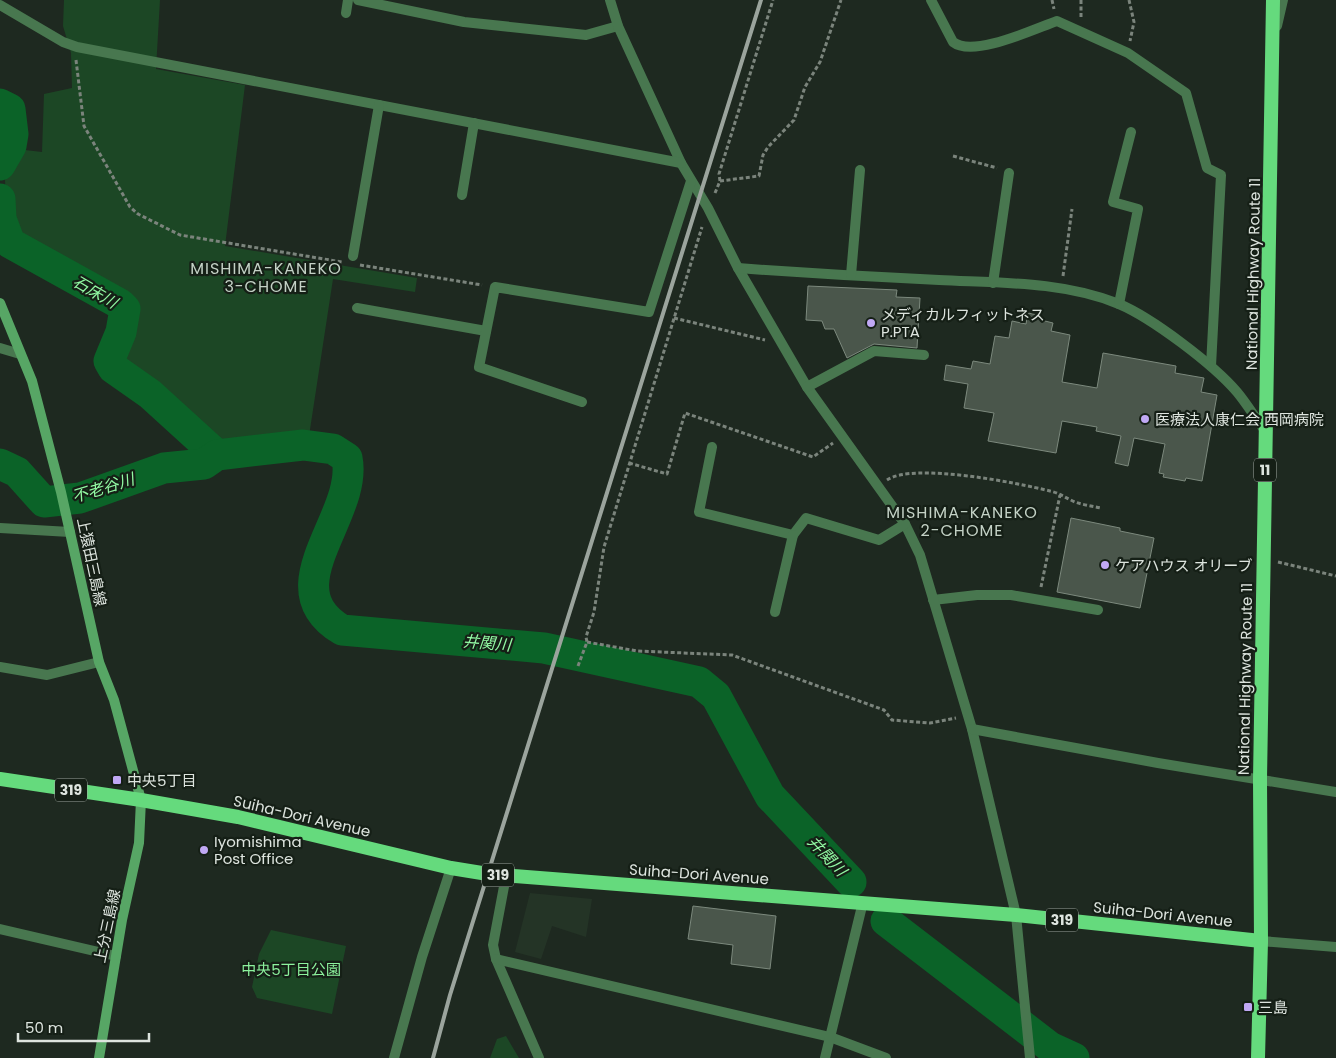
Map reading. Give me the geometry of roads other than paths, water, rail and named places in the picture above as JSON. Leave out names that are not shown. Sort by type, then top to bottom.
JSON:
[{"type":"highway","name":"National Highway Route 11","points":[[1258,1056],[1261,941],[1260,779],[1274,37],[1273,0]]},
{"type":"highway","name":"319","points":[[0,779],[141,800]]},
{"type":"highway","name":"Suiha-Dori Avenue","points":[[141,800],[272,824],[318,837],[451,868],[506,876],[1016,915],[1261,941]]},
{"type":"main road","name":"上猿田三島線","points":[[0,303],[32,381],[61,492],[99,662],[114,700],[141,800]]},
{"type":"main road","name":"上分三島線","points":[[99,1058],[116,956],[139,843],[141,800]]},
{"type":"street","points":[[346,13],[348,0]]},
{"type":"street","points":[[358,0],[464,22],[586,35],[618,26]]},
{"type":"street","points":[[610,0],[618,26],[681,163],[708,208],[738,268],[807,387],[905,524],[920,554],[972,729],[1016,915],[1030,1058]]},
{"type":"street","points":[[931,0],[953,42],[958,46],[980,46],[999,42],[1057,20],[1128,53],[1186,93],[1207,168],[1221,174],[1211,366]]},
{"type":"street","points":[[1274,37],[1283,0]]},
{"type":"street","points":[[0,6],[63,42],[77,47],[681,163]]},
{"type":"street","points":[[353,260],[379,105]]},
{"type":"street","points":[[462,194],[474,124]]},
{"type":"street","points":[[1119,304],[1138,209],[1113,202],[1131,132]]},
{"type":"street","points":[[850,276],[860,170]]},
{"type":"street","points":[[993,283],[1009,173]]},
{"type":"street","points":[[582,402],[479,367],[495,288],[649,312],[691,181]]},
{"type":"street","points":[[738,268],[993,283],[1061,289],[1119,304],[1146,318],[1211,366],[1237,392],[1266,432]]},
{"type":"street","points":[[357,308],[486,331]]},
{"type":"street","points":[[0,348],[20,354]]},
{"type":"street","points":[[807,387],[874,351],[924,355]]},
{"type":"street","points":[[712,447],[699,512],[794,535]]},
{"type":"street","points":[[775,612],[794,535],[806,518],[879,540],[905,524]]},
{"type":"street","points":[[0,528],[70,532]]},
{"type":"street","points":[[934,600],[977,595],[1011,595],[1098,610]]},
{"type":"street","points":[[0,668],[47,674],[99,662]]},
{"type":"street","points":[[972,729],[1336,792]]},
{"type":"street","points":[[394,1058],[422,957],[451,868]]},
{"type":"street","points":[[506,876],[493,945],[496,959],[539,1058]]},
{"type":"street","points":[[825,1058],[863,902]]},
{"type":"street","points":[[0,929],[116,956]]},
{"type":"street","points":[[1261,941],[1336,947]]},
{"type":"street","points":[[496,959],[830,1038],[886,1058]]},
{"type":"waterway","name":"石床川","points":[[0,104],[10,109],[13,134],[11,146],[0,165]]},
{"type":"waterway","name":"石床川","points":[[0,199],[1,219],[10,243],[120,304],[125,309],[121,332],[109,361],[113,368],[150,394],[217,455]]},
{"type":"waterway","name":"井関川","points":[[0,464],[17,472],[44,502],[80,498],[164,468],[204,464],[217,455],[303,445],[333,449],[347,458],[347,480],[341,503],[315,572],[314,593],[322,613],[342,630],[544,648],[699,682],[716,696],[770,796],[851,882]]},
{"type":"waterway","name":"井関川","points":[[886,921],[1050,1047],[1074,1058]]},
{"type":"railway","points":[[433,1058],[450,995],[761,0]]},
{"type":"place","name":"メディカルフィットネス P.PTA","points":[[871,323]]},
{"type":"place","name":"医療法人康仁会 西岡病院","points":[[1145,419]]},
{"type":"place","name":"ケアハウス オリーブ","points":[[1105,565]]},
{"type":"place","name":"中央5丁目","points":[[117,780]]},
{"type":"place","name":"Iyomishima Post Office","points":[[204,850]]},
{"type":"place","name":"三島","points":[[1248,1007]]},
{"type":"district","name":"MISHIMA-KANEKO 3-CHOME","points":[[266,277]]},
{"type":"district","name":"MISHIMA-KANEKO 2-CHOME","points":[[962,521]]},
{"type":"water label","name":"不老谷川","points":[[103,488]]},
{"type":"park label","name":"中央5丁目公園","points":[[291,969]]}]
